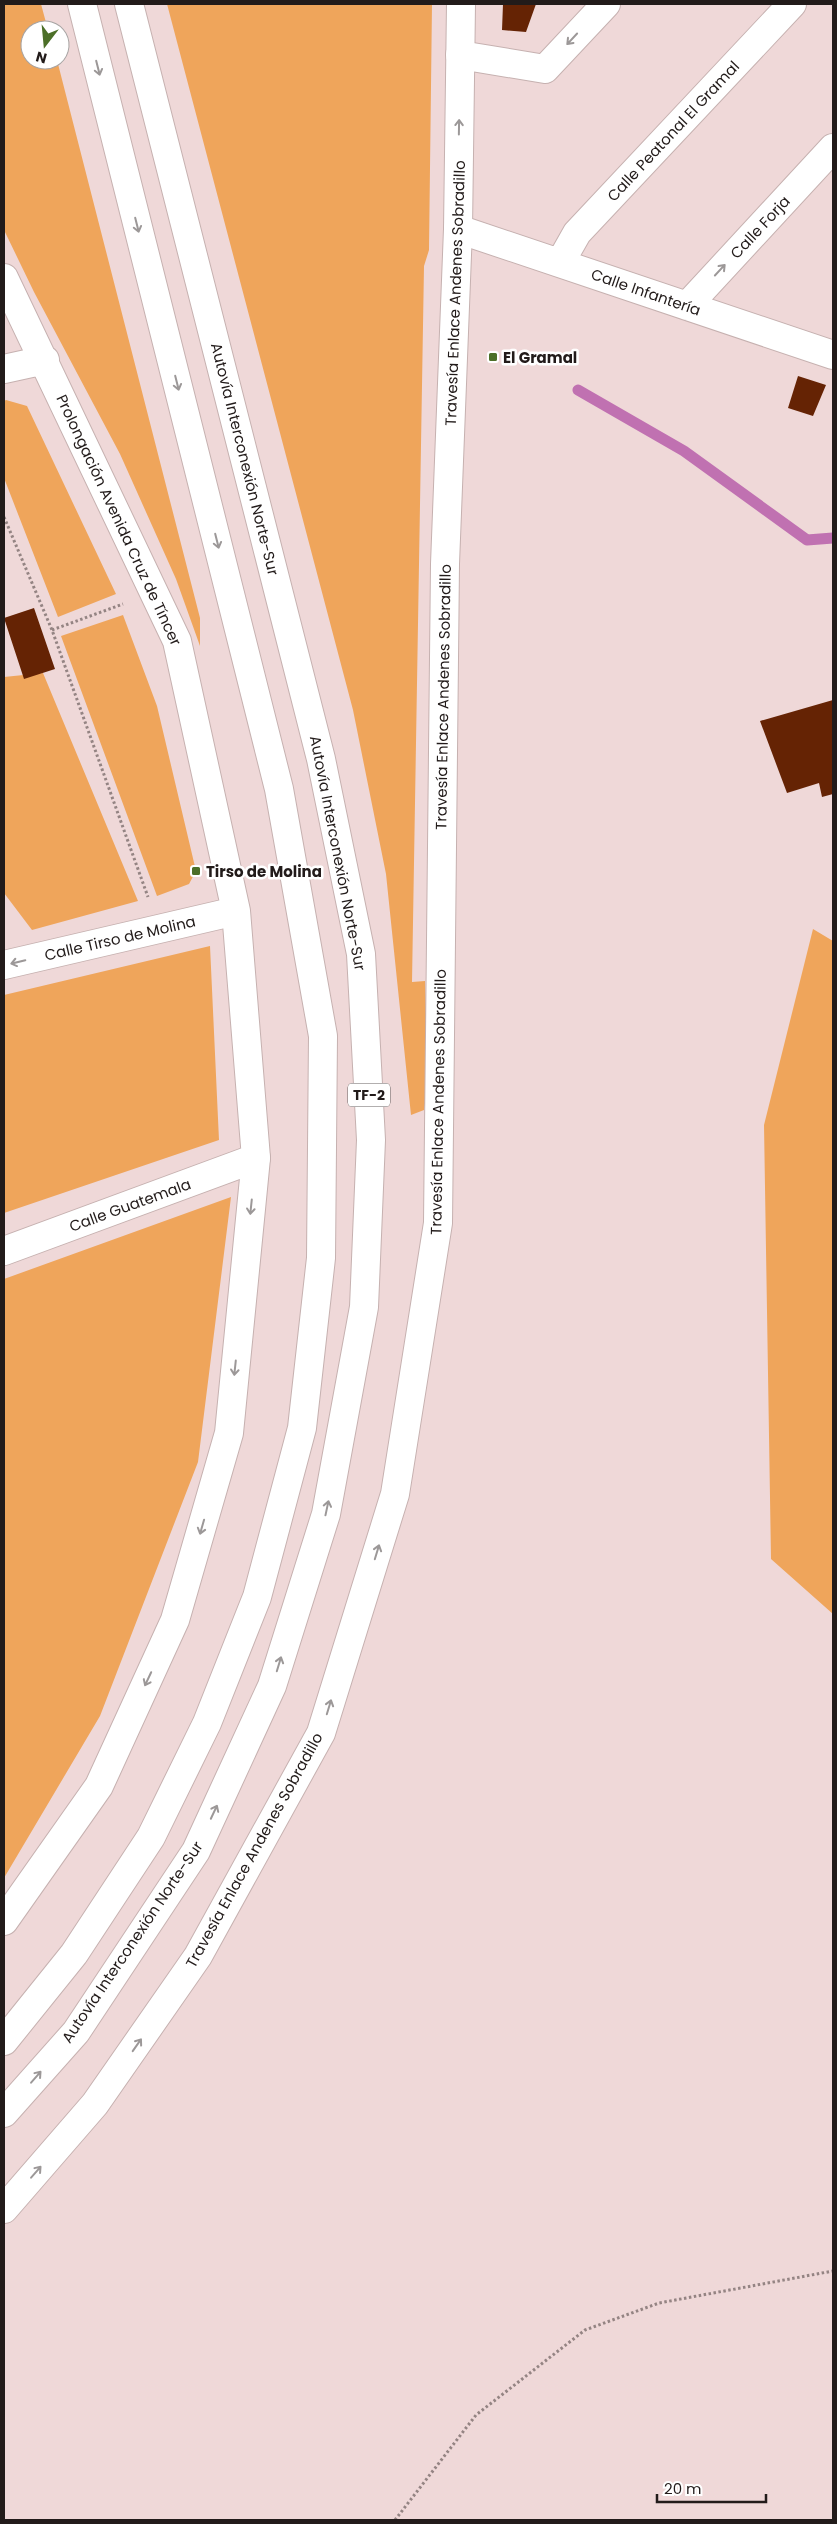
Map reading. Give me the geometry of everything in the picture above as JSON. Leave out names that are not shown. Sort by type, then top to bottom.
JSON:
[{"type":"main road","points":[[4,2041],[74,1954],[151,1837],[207,1723],[258,1597],[302,1428],[321,1258],[322,1036],[280,789],[82,4]]},
{"type":"main road","name":"Autovía Interconexión Norte-Sur","points":[[4,2114],[76,2032],[196,1851],[272,1686],[326,1514],[364,1307],[371,1140],[360,954],[321,759],[129,4]]},
{"type":"main road","name":"Travesía Enlace Andenes Sobradillo","points":[[4,2209],[95,2104],[198,1956],[321,1733],[395,1494],[438,1223],[445,564],[458,229],[461,4]]},
{"type":"main road","points":[[460,55],[545,69],[606,4]]},
{"type":"main road","name":"Calle Peatonal El Gramal","points":[[560,263],[577,233],[792,4]]},
{"type":"main road","name":"Calle Forja","points":[[687,306],[833,148]]},
{"type":"main road","name":"Calle Infantería","points":[[458,229],[687,306],[829,348]]},
{"type":"main road","name":"Prolongación Avenida Cruz de Tíncer","points":[[4,278],[45,360],[177,641],[236,911],[256,1158]]},
{"type":"main road","points":[[4,369],[45,360]]},
{"type":"main road","name":"Calle Tirso de Molina","points":[[4,965],[236,911]]},
{"type":"main road","points":[[4,1921],[99,1786],[175,1620],[229,1433],[256,1158]]},
{"type":"main road","name":"Calle Guatemala","points":[[4,1252],[256,1158]]},
{"type":"path","points":[[4,517],[52,630],[159,929]]},
{"type":"path","points":[[52,630],[154,593]]},
{"type":"path","points":[[395,2520],[476,2416],[585,2330],[659,2303],[833,2271]]},
{"type":"shaded area","points":[[4,4],[41,4],[45,20],[20,20],[20,70],[60,70],[200,618],[200,646],[176,579],[120,454],[34,292],[4,230]]},
{"type":"shaded area","points":[[167,4],[432,4],[429,250],[424,266],[412,982],[425,981],[428,1083],[424,1110],[411,1115],[386,874],[353,710]]},
{"type":"shaded area","points":[[4,401],[27,406],[116,594],[58,617],[4,478]]},
{"type":"shaded area","points":[[123,615],[157,706],[196,871],[189,884],[157,896],[61,636]]},
{"type":"shaded area","points":[[43,673],[138,901],[32,930],[4,893],[4,677]]},
{"type":"shaded area","points":[[813,929],[833,941],[833,1614],[771,1559],[764,1125]]},
{"type":"shaded area","points":[[210,946],[219,1140],[4,1213],[4,995]]},
{"type":"shaded area","points":[[231,1197],[198,1462],[100,1716],[4,1878],[4,1279]]},
{"type":"building","points":[[503,4],[536,4],[526,32],[502,30]]},
{"type":"building","points":[[798,376],[826,385],[813,416],[788,408]]},
{"type":"building","points":[[34,608],[55,669],[24,679],[4,618]]},
{"type":"building","points":[[833,700],[833,794],[822,797],[819,783],[787,793],[760,721]]},
{"type":"waterway","points":[[578,390],[684,451],[807,540],[833,538]]},
{"type":"place","name":"El Gramal","points":[[493,357]]},
{"type":"place","name":"Tirso de Molina","points":[[196,871]]}]
